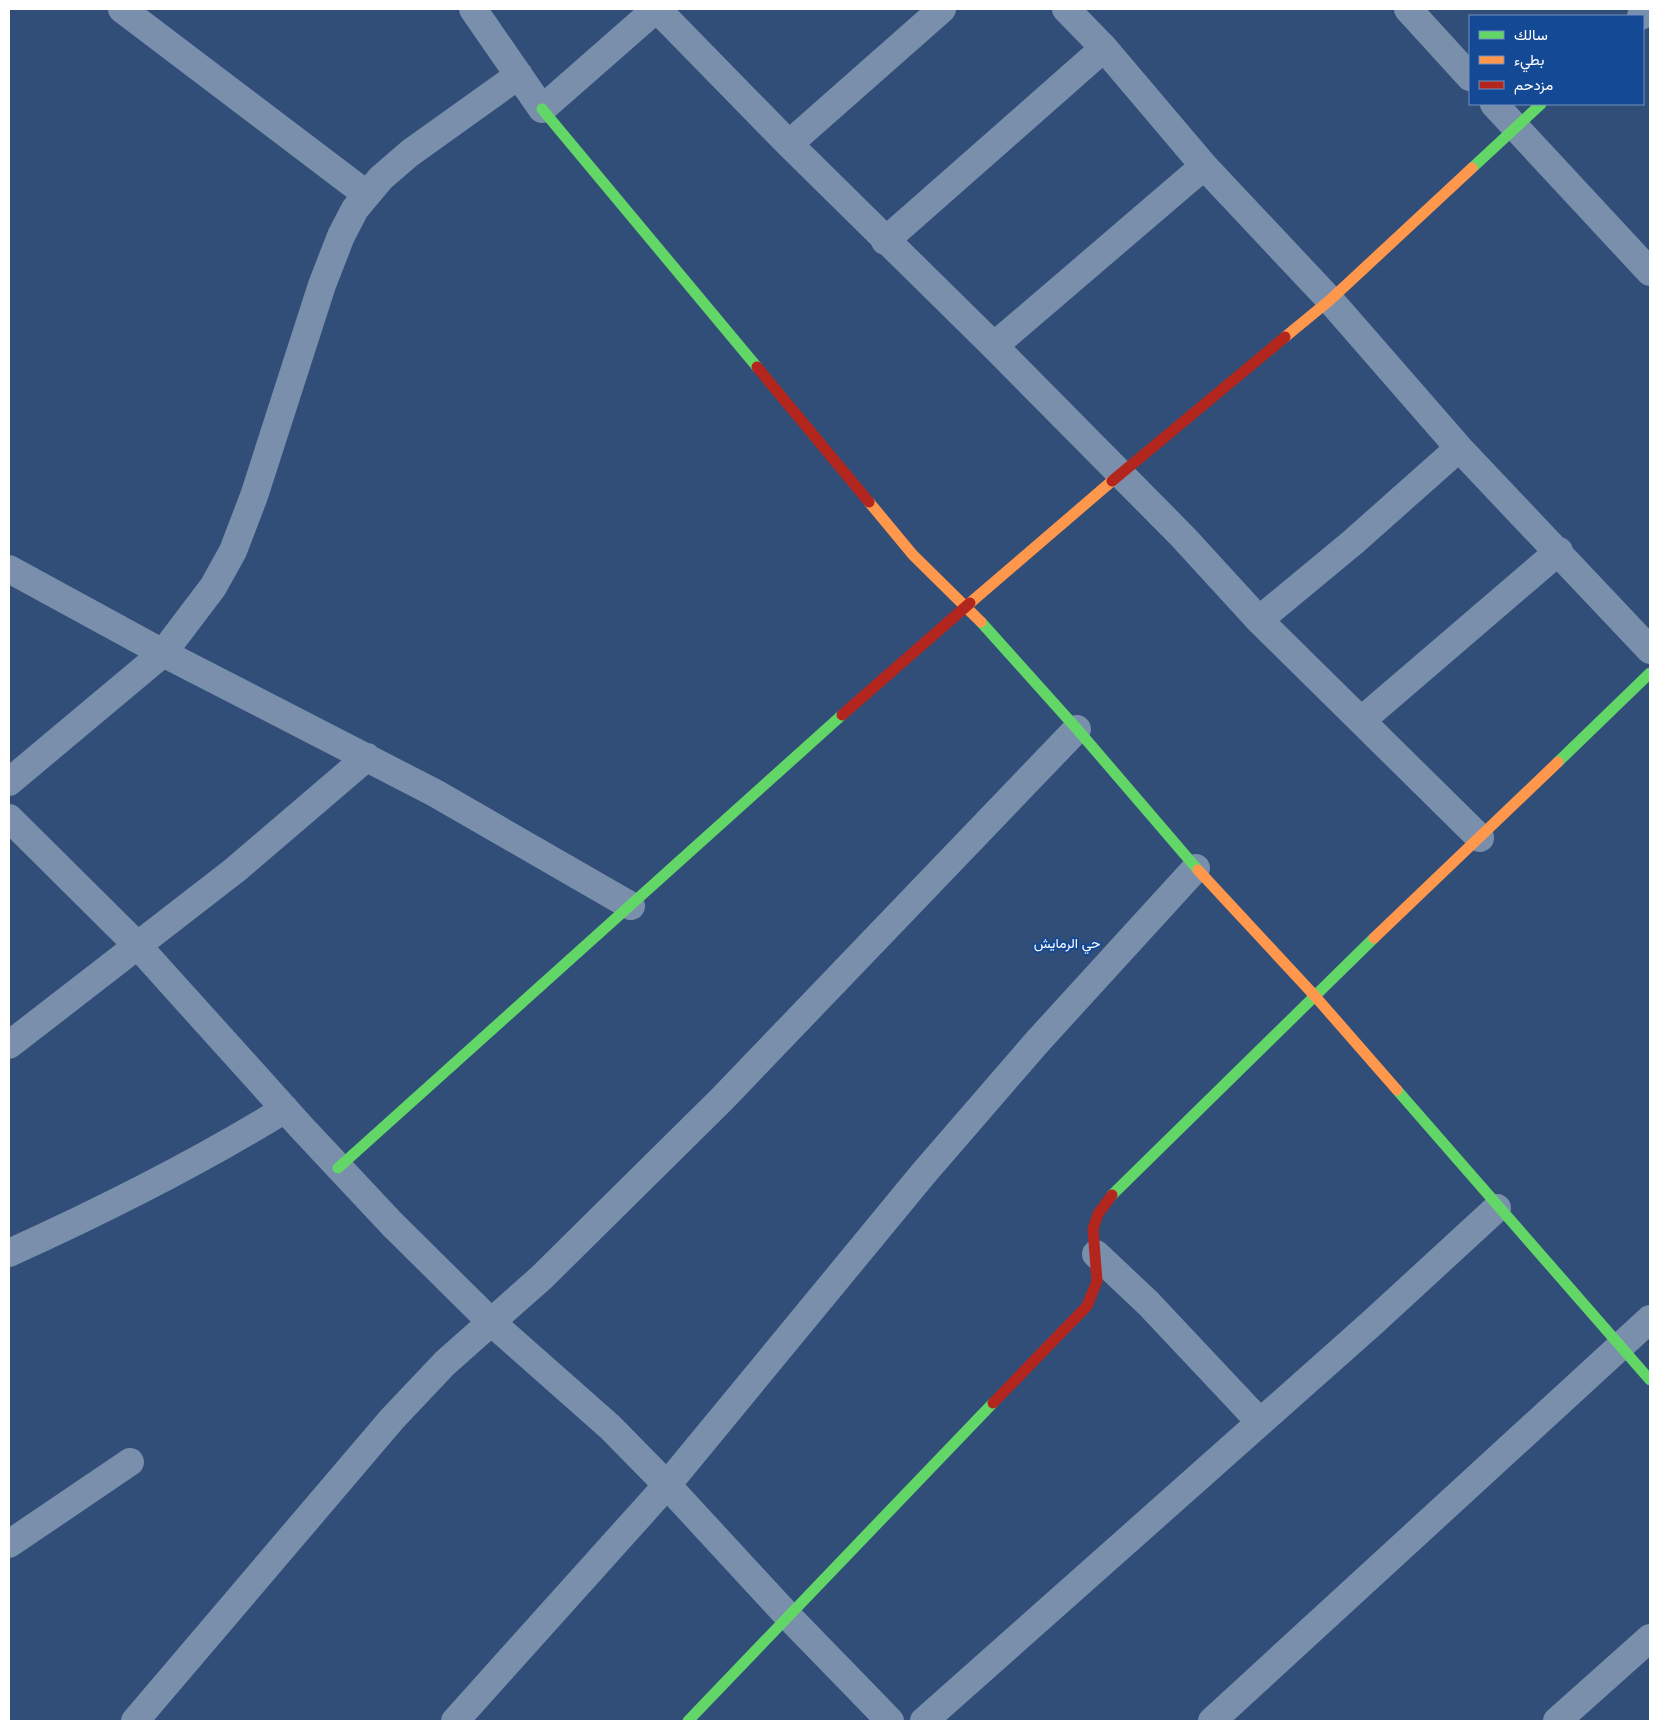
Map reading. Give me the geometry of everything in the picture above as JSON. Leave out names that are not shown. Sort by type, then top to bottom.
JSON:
[{"type":"street","points":[[122,9],[366,194]]},
{"type":"street","points":[[473,9],[542,109],[913,556],[967,607],[1077,729],[1196,868],[1314,995],[1650,1380]]},
{"type":"street","points":[[542,109],[656,9],[885,241],[994,346],[1184,538],[1259,620],[1480,838]]},
{"type":"street","points":[[789,144],[942,9]]},
{"type":"street","points":[[1066,9],[1104,48],[1204,166],[1330,300],[1459,448],[1650,650]]},
{"type":"street","points":[[1408,9],[1469,76]]},
{"type":"street","points":[[885,241],[1104,48]]},
{"type":"street","points":[[9,782],[163,653],[213,587],[233,551],[267,458],[322,285],[341,236],[366,194],[410,153],[519,75]]},
{"type":"street","points":[[1495,105],[1608,224],[1650,272]]},
{"type":"street","points":[[338,1168],[631,906],[717,826],[967,607],[1120,474],[1330,300],[1541,105]]},
{"type":"street","points":[[994,346],[1204,166]]},
{"type":"street","points":[[1259,620],[1359,537],[1459,448]]},
{"type":"street","points":[[1362,720],[1558,551]]},
{"type":"street","points":[[9,569],[163,653],[368,757],[504,832],[631,906]]},
{"type":"street","points":[[688,1721],[1087,1306],[1093,1297],[1098,1280],[1093,1226],[1103,1206],[1161,1145],[1314,995],[1480,838],[1650,673]]},
{"type":"street","points":[[135,1721],[392,1419],[445,1363],[490,1321],[542,1277],[722,1099],[1077,729]]},
{"type":"street","points":[[9,1046],[235,870],[368,757]]},
{"type":"street","points":[[9,818],[138,946],[338,1168],[490,1321],[610,1427],[667,1484],[787,1616],[890,1721]]},
{"type":"street","points":[[455,1721],[667,1484],[923,1174],[1038,1041],[1196,868]]},
{"type":"street","points":[[9,1253],[101,1212],[180,1171],[285,1110]]},
{"type":"street","points":[[924,1721],[1498,1208]]},
{"type":"street","points":[[1096,1254],[1148,1303],[1260,1422]]},
{"type":"street","points":[[1212,1721],[1650,1319]]},
{"type":"street","points":[[9,1544],[130,1462]]},
{"type":"street","points":[[1557,1721],[1650,1638]]},
{"type":"traffic: fast","points":[[1472,168],[1540,105]]},
{"type":"traffic: fast","points":[[542,109],[757,367]]},
{"type":"traffic: fast","points":[[981,622],[1077,729],[1198,870]]},
{"type":"traffic: fast","points":[[1558,762],[1650,673]]},
{"type":"traffic: fast","points":[[338,1168],[842,715]]},
{"type":"traffic: fast","points":[[1112,1195],[1374,938]]},
{"type":"traffic: fast","points":[[1397,1090],[1650,1380]]},
{"type":"traffic: fast","points":[[688,1721],[993,1403]]},
{"type":"traffic: slow","points":[[1285,337],[1330,300],[1472,168]]},
{"type":"traffic: slow","points":[[970,603],[1112,481]]},
{"type":"traffic: slow","points":[[869,502],[913,555],[981,622]]},
{"type":"traffic: slow","points":[[1374,938],[1558,762]]},
{"type":"traffic: slow","points":[[1198,870],[1314,995],[1397,1090]]},
{"type":"traffic: jam","points":[[1112,481],[1285,337]]},
{"type":"traffic: jam","points":[[757,367],[869,502]]},
{"type":"traffic: jam","points":[[842,715],[970,603]]},
{"type":"traffic: jam","points":[[993,1403],[1087,1306],[1097,1281],[1093,1229],[1098,1214],[1112,1195]]},
{"type":"district","name":"حي الرمايش","points":[[1067,943]]}]
